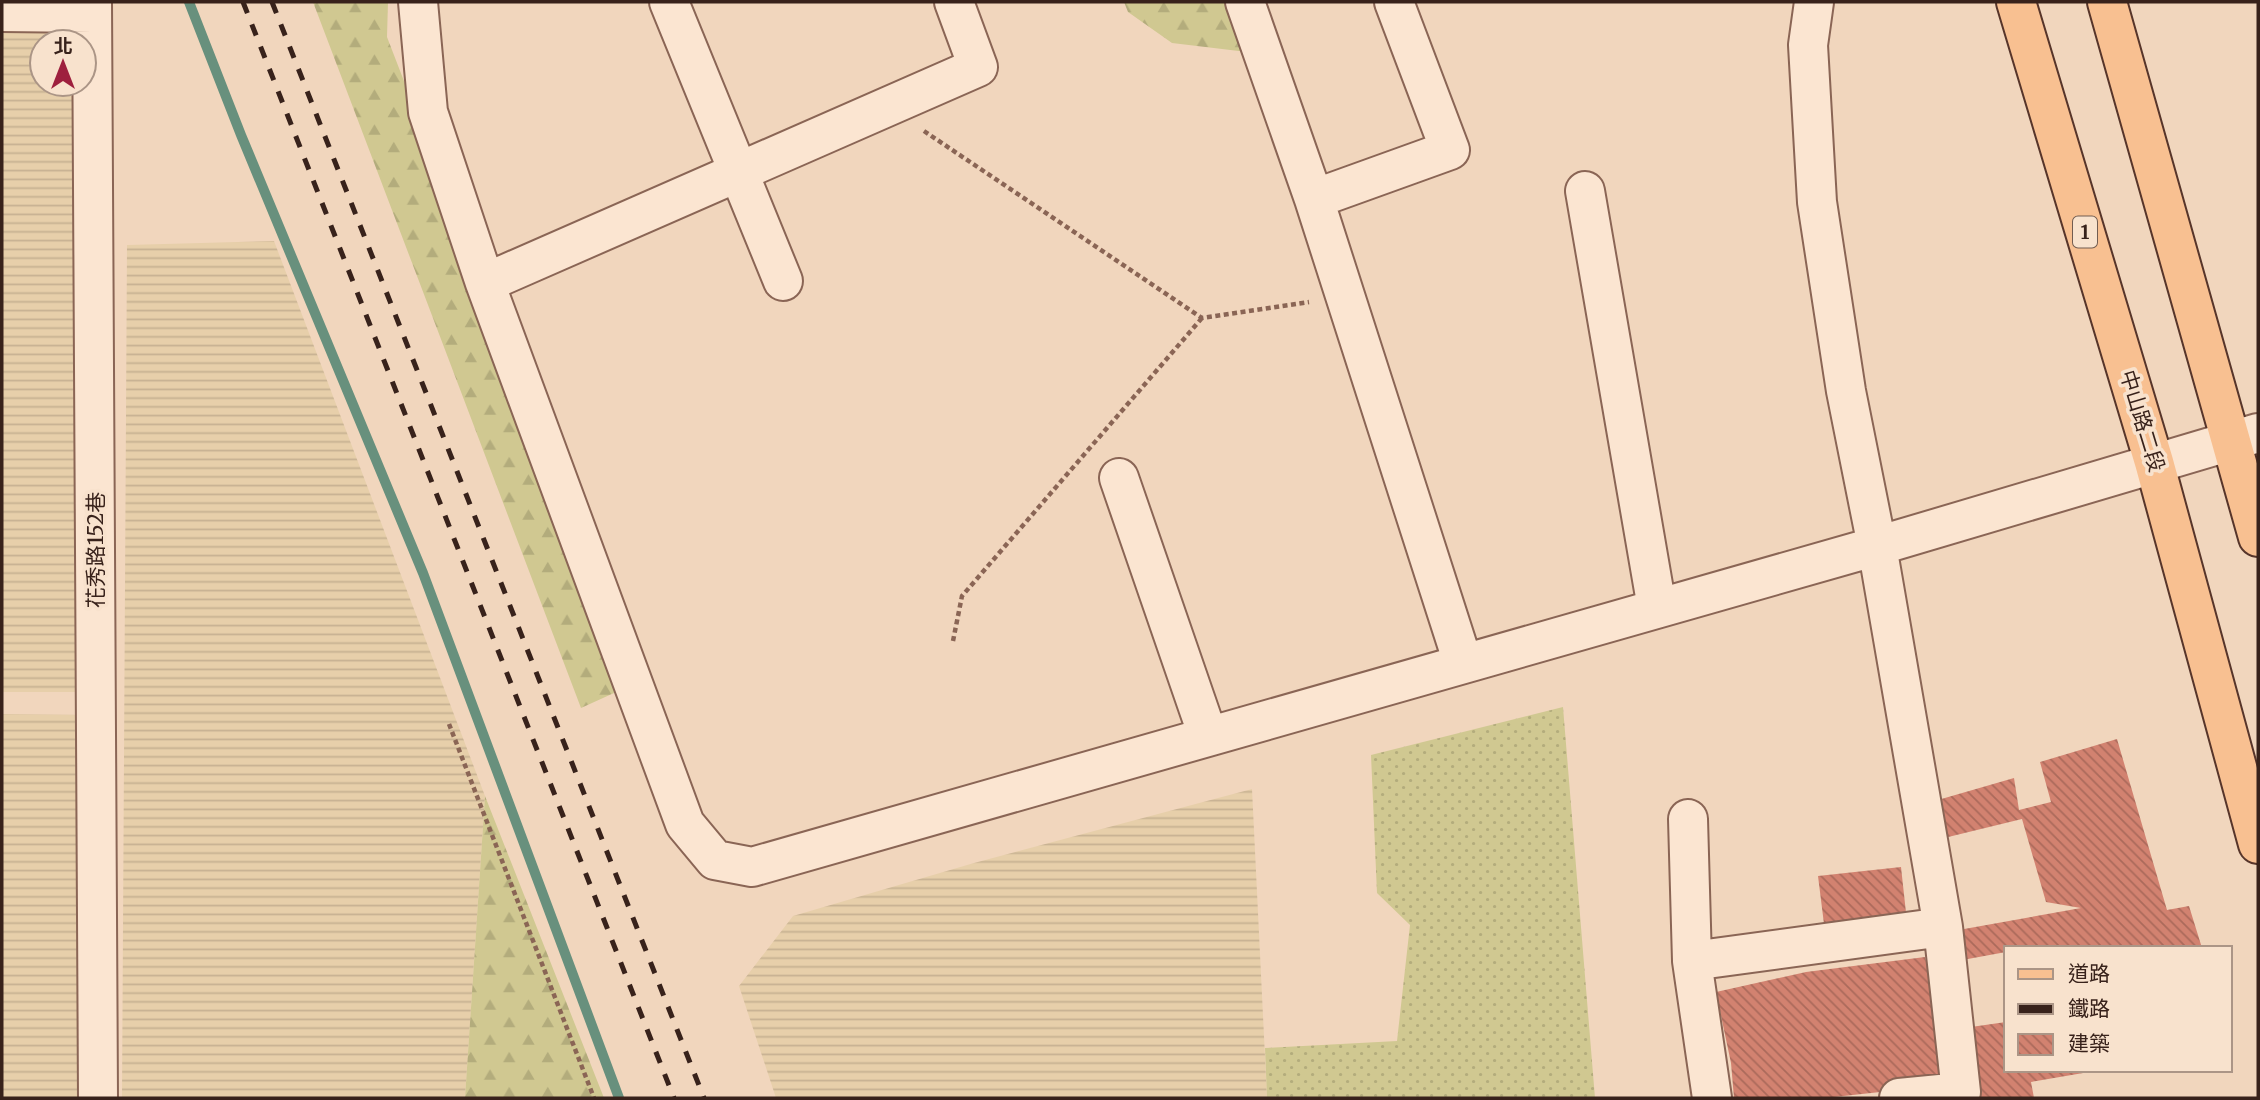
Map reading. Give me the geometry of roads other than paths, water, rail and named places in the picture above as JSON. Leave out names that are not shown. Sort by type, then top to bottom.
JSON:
[{"type":"main road","name":"中山路二段","points":[[2016,2],[2154,462],[2258,844]]},
{"type":"main road","points":[[2107,2],[2244,437],[2258,537]]},
{"type":"street","points":[[418,2],[428,112],[485,283],[685,824],[715,860],[752,867],[1877,546],[2244,437]]},
{"type":"street","points":[[669,2],[783,281]]},
{"type":"street","points":[[485,283],[978,67],[954,2]]},
{"type":"street","points":[[1245,2],[1314,200],[1463,663]]},
{"type":"street","points":[[1314,200],[1450,150],[1394,2]]},
{"type":"street","points":[[1814,2],[1808,44],[1817,202],[1846,391],[1877,546],[1943,927],[1961,1092],[1899,1098]]},
{"type":"street","points":[[2,12],[92,7]]},
{"type":"street","name":"花秀路152巷","points":[[92,7],[98,1098]]},
{"type":"street","points":[[1585,191],[1657,608]]},
{"type":"street","points":[[1119,478],[1208,736]]},
{"type":"street","points":[[1688,819],[1692,961],[1712,1098]]},
{"type":"street","points":[[1692,961],[1943,927]]},
{"type":"waterway","points":[[189,2],[241,135],[423,573],[619,1098]]},
{"type":"railway","points":[[243,2],[674,1098]]},
{"type":"railway","points":[[272,2],[704,1098]]}]
